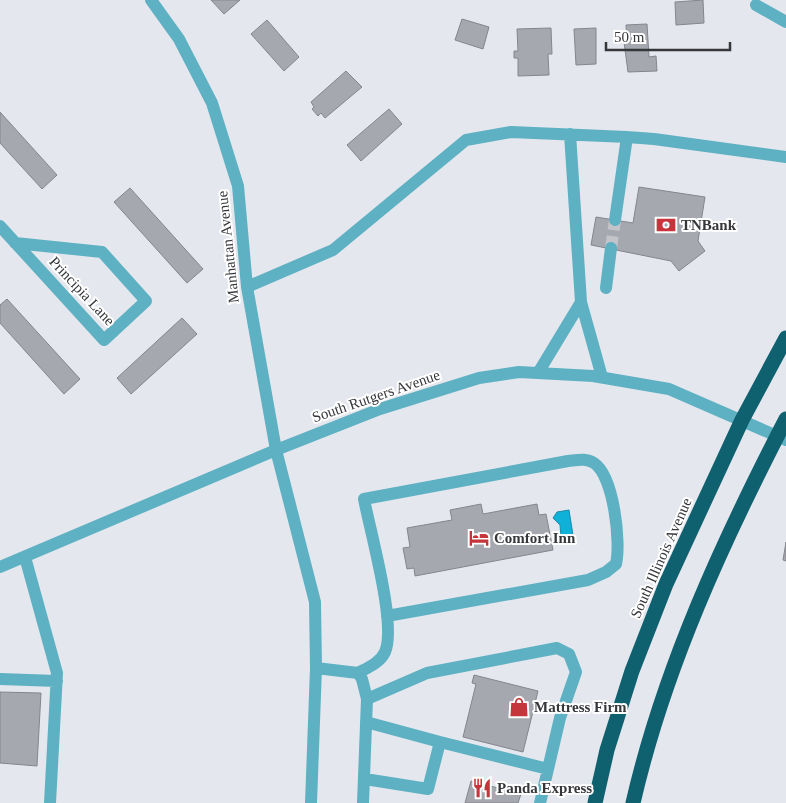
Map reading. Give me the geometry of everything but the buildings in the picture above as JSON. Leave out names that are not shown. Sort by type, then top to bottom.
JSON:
[{"type":"highway","name":"South Illinois Avenue","points":[[595,803],[607,750],[632,671],[666,584],[742,420],[786,338]]},
{"type":"highway","points":[[633,803],[643,760],[674,664],[699,601],[782,438],[786,419]]},
{"type":"street","name":"Manhattan Avenue","points":[[151,0],[179,39],[212,103],[238,186],[248,287],[276,450],[315,602],[316,668],[311,803]]},
{"type":"street","points":[[756,5],[786,22]]},
{"type":"street","points":[[248,287],[333,250],[466,140],[511,132],[627,137],[654,139],[784,158]]},
{"type":"street","points":[[570,134],[581,302],[602,377]]},
{"type":"street","points":[[615,220],[627,137]]},
{"type":"street","name":"Principia Lane","points":[[0,226],[15,243],[104,340],[146,301],[102,252],[15,243]]},
{"type":"street","points":[[606,288],[611,248]]},
{"type":"street","points":[[538,373],[581,302]]},
{"type":"street","name":"South Rutgers Avenue","points":[[0,567],[276,450],[380,409],[479,378],[519,372],[538,373],[602,377],[669,389],[782,438]]},
{"type":"street","points":[[316,668],[358,673],[376,663],[385,652],[387,616],[364,499],[568,461],[584,459],[596,464],[608,486],[619,542],[616,564],[606,572],[588,580],[387,616]]},
{"type":"street","points":[[25,558],[58,673],[50,803]]},
{"type":"street","points":[[367,699],[427,673],[557,648],[564,650],[569,654],[576,672],[560,718],[540,803]]},
{"type":"street","points":[[358,673],[362,679],[367,699],[363,803]]},
{"type":"street","points":[[0,679],[57,681]]},
{"type":"street","points":[[366,722],[548,770]]},
{"type":"street","points":[[365,779],[428,789],[440,742]]},
{"type":"water","points":[[569,510],[573,535],[561,537],[560,525],[553,518],[557,512]]},
{"type":"tunnel","points":[[611,248],[615,220]]},
{"type":"place","name":"TNBank","points":[[666,225]]},
{"type":"place","name":"Comfort Inn","points":[[479,538]]},
{"type":"place","name":"Mattress Firm","points":[[519,707]]},
{"type":"place","name":"Panda Express","points":[[482,788]]}]
